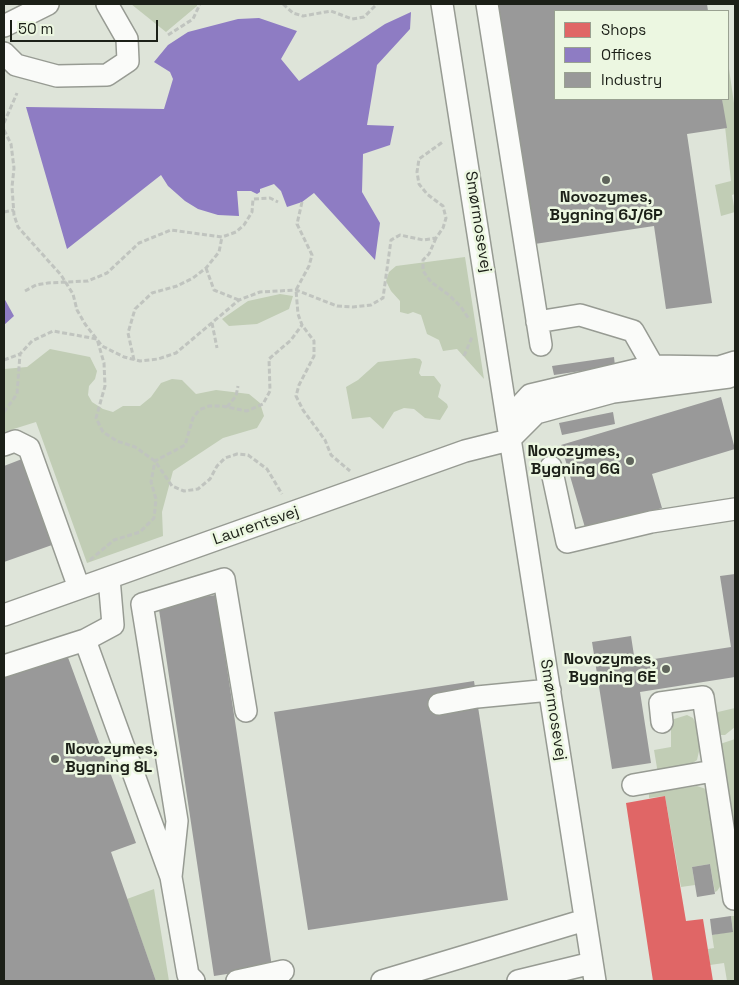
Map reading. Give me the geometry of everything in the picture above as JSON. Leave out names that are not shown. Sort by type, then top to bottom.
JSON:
[{"type":"street","points":[[4,26],[48,4]]},
{"type":"street","points":[[4,53],[16,65],[57,76],[107,74],[128,61],[126,40],[107,4]]},
{"type":"street","name":"Smørmosevej","points":[[442,4],[465,138],[506,402],[509,440],[594,972]]},
{"type":"street","points":[[486,4],[540,345]]},
{"type":"street","points":[[537,322],[580,315],[633,331],[655,376]]},
{"type":"street","points":[[509,440],[536,413],[613,392],[655,376],[719,367],[735,362]]},
{"type":"street","points":[[655,376],[735,376]]},
{"type":"street","name":"Laurentsvej","points":[[4,615],[465,451],[509,440]]},
{"type":"street","points":[[4,445],[15,441],[29,448],[83,587]]},
{"type":"street","points":[[551,467],[567,542],[651,522],[735,509]]},
{"type":"street","points":[[4,666],[85,640],[113,625],[109,578]]},
{"type":"street","points":[[171,877],[176,821],[142,604],[224,579],[246,711]]},
{"type":"street","points":[[85,640],[171,877],[188,975],[194,981]]},
{"type":"street","points":[[439,704],[477,697],[550,690]]},
{"type":"street","points":[[662,722],[660,704],[712,696],[713,771],[734,899]]},
{"type":"street","points":[[633,785],[713,771]]},
{"type":"street","points":[[388,980],[586,920]]},
{"type":"street","points":[[237,981],[283,971]]},
{"type":"street","points":[[518,981],[594,972]]},
{"type":"path","points":[[168,35],[193,18],[200,4]]},
{"type":"path","points":[[283,4],[293,14],[303,16],[331,10],[352,19],[364,17],[377,4]]},
{"type":"path","points":[[4,124],[17,93]]},
{"type":"path","points":[[4,130],[11,144],[14,168],[12,187],[14,210],[21,232],[66,284],[73,294],[77,310],[85,324],[102,346],[134,360],[158,359],[176,353],[239,300],[260,292],[296,290],[338,306],[371,305],[382,298],[391,240],[400,235],[423,240],[436,238]]},
{"type":"path","points":[[465,138],[444,141],[419,159],[416,172],[419,184],[427,194],[443,206],[446,218],[429,254],[423,260],[424,270],[431,282],[461,307],[470,322]]},
{"type":"path","points":[[25,290],[42,284],[66,284],[88,281],[107,273],[139,243],[171,230],[222,238],[236,232],[244,225],[252,212],[253,199],[270,198],[278,202]]},
{"type":"path","points":[[302,202],[297,224],[308,242],[312,255],[310,266],[296,290],[302,325],[314,341],[314,356],[299,385],[296,396],[325,440],[331,455],[350,470],[359,490]]},
{"type":"path","points":[[4,212],[14,210]]},
{"type":"path","points":[[134,360],[128,334],[134,309],[152,293],[177,286],[193,278],[206,268],[219,252],[222,238]]},
{"type":"path","points":[[206,268],[214,290],[239,300]]},
{"type":"path","points":[[212,322],[212,332],[217,348]]},
{"type":"path","points":[[155,461],[185,445],[193,418],[199,410],[209,406],[247,411],[263,404],[270,391],[269,359],[292,340],[302,325]]},
{"type":"path","points":[[4,360],[20,354],[32,341],[53,331],[97,339]]},
{"type":"path","points":[[464,356],[472,338],[472,333]]},
{"type":"path","points":[[97,339],[104,363],[105,386],[96,418],[102,432],[117,441],[135,447],[155,461],[172,486],[184,491],[198,489],[210,479],[217,466],[225,458],[237,454],[248,455],[267,469],[281,490],[290,514]]},
{"type":"path","points":[[4,412],[17,394],[20,354]]},
{"type":"path","points":[[226,407],[236,396],[238,386]]},
{"type":"path","points":[[83,587],[83,565],[114,540],[140,532],[154,518],[156,499],[151,482],[155,461]]},
{"type":"green space","points":[[131,4],[197,4],[197,6],[166,32]]},
{"type":"green space","points":[[729,69],[735,110],[735,194],[732,195],[735,212],[721,216],[715,185],[731,181],[722,100],[729,100]]},
{"type":"green space","points":[[465,257],[484,379],[457,349],[443,351],[439,340],[427,334],[421,315],[413,312],[408,314],[400,312],[400,301],[391,291],[386,281],[389,272],[396,266]]},
{"type":"green space","points":[[280,294],[293,296],[289,309],[257,324],[229,326],[222,319],[248,301]]},
{"type":"green space","points":[[50,349],[90,357],[97,371],[95,379],[89,386],[88,395],[92,402],[103,409],[113,412],[123,406],[140,406],[151,397],[161,383],[172,379],[182,380],[196,394],[216,390],[249,394],[260,403],[264,416],[257,428],[223,438],[173,471],[162,512],[163,536],[87,563],[36,422],[4,432],[4,369],[27,367]]},
{"type":"green space","points":[[420,359],[422,362],[419,373],[421,376],[434,376],[441,385],[438,397],[448,407],[440,420],[425,418],[414,409],[404,408],[394,412],[383,429],[370,417],[352,419],[346,387],[358,380],[378,362]]},
{"type":"green space","points":[[735,708],[735,727],[725,735],[717,735],[714,717],[718,712]]},
{"type":"green space","points":[[687,715],[693,718],[699,730],[700,747],[697,760],[686,768],[658,774],[654,750],[671,747],[671,720]]},
{"type":"green space","points":[[735,739],[735,857],[717,745]]},
{"type":"green space","points":[[697,786],[709,790],[724,881],[715,892],[710,864],[692,867],[695,885],[681,887],[665,796],[649,798],[649,793]]},
{"type":"green space","points":[[154,889],[169,981],[156,981],[127,899]]},
{"type":"green space","points":[[731,916],[735,916],[735,981],[727,981],[724,963],[710,965],[708,949],[714,948],[712,935],[733,931]]},
{"type":"building: Shops","points":[[665,796],[686,921],[703,919],[713,981],[653,981],[626,803]]},
{"type":"building: Offices","points":[[411,12],[410,29],[377,65],[367,125],[394,126],[390,145],[363,154],[362,192],[380,223],[375,260],[314,193],[302,202],[287,207],[281,191],[274,184],[260,189],[260,192],[257,194],[251,191],[237,191],[239,216],[218,215],[198,209],[185,201],[168,186],[161,175],[67,249],[26,107],[164,109],[173,79],[170,72],[154,62],[168,45],[188,32],[238,19],[259,18],[297,31],[281,59],[299,81],[385,24]]},
{"type":"building: Offices","points":[[4,298],[14,316],[4,325]]},
{"type":"building: Industry","name":"Novozymes, Bygning 6J/6P","points":[[492,4],[707,4],[708,10],[554,10],[554,100],[722,100],[727,128],[687,134],[712,303],[666,309],[654,226],[528,245]]},
{"type":"building: Industry","points":[[614,357],[615,366],[554,375],[552,366]]},
{"type":"building: Industry","name":"Novozymes, Bygning 6G","points":[[721,397],[735,449],[652,474],[662,508],[586,531],[561,445]]},
{"type":"building: Industry","points":[[613,412],[615,424],[562,435],[559,423]]},
{"type":"building: Industry","points":[[22,459],[52,545],[4,562],[4,466]]},
{"type":"building: Industry","name":"Novozymes, Bygning 6E","points":[[735,574],[735,677],[640,692],[651,763],[612,769],[592,642],[631,636],[635,662],[731,647],[720,576]]},
{"type":"building: Industry","points":[[216,595],[272,967],[214,976],[158,603]]},
{"type":"building: Industry","name":"Novozymes, Bygning 8L","points":[[66,652],[136,843],[111,852],[156,981],[4,981],[4,675]]},
{"type":"building: Industry","points":[[474,681],[508,900],[308,930],[274,712]]},
{"type":"building: Industry","points":[[710,864],[715,894],[697,897],[692,867]]},
{"type":"building: Industry","points":[[731,916],[733,932],[712,935],[710,919]]},
{"type":"place","name":"Novozymes, Bygning 6J/6P","points":[[606,180]]},
{"type":"place","name":"Novozymes, Bygning 6G","points":[[630,461]]},
{"type":"place","name":"Novozymes, Bygning 6E","points":[[666,669]]},
{"type":"place","name":"Novozymes, Bygning 8L","points":[[55,759]]}]
